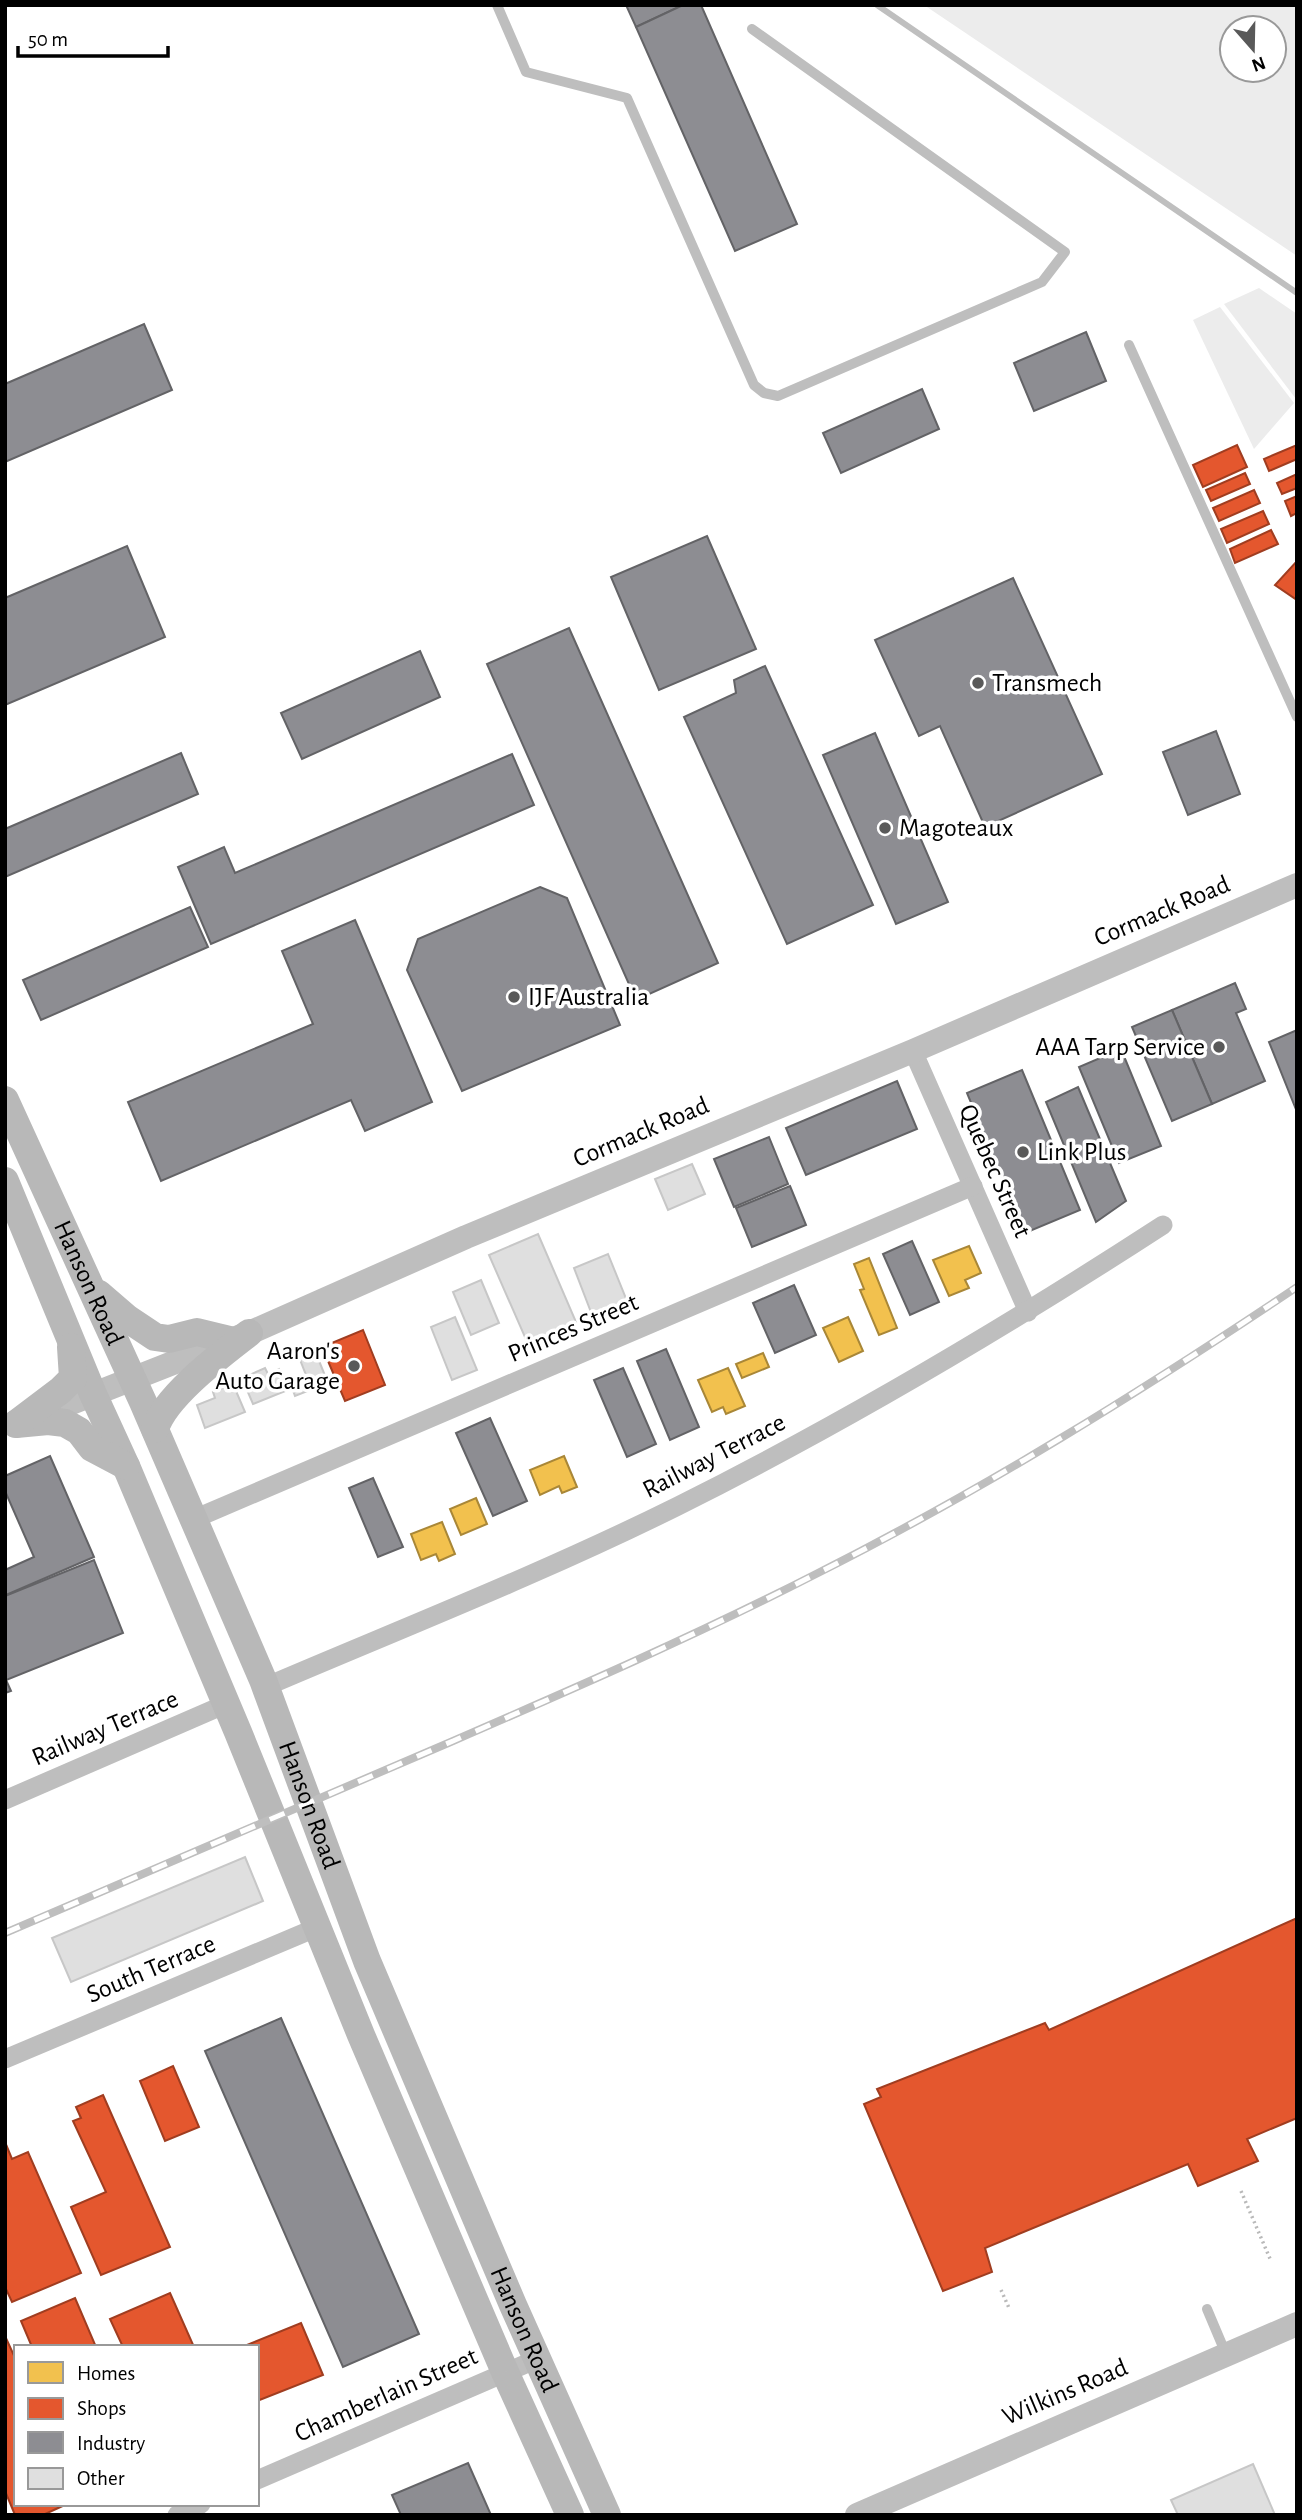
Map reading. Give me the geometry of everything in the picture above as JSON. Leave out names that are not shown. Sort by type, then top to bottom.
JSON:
[{"type":"main road","name":"Hanson Road","points":[[5,1100],[194,1519],[265,1687],[367,1961],[537,2359],[607,2515]]},
{"type":"main road","name":"Hanson Road","points":[[5,1181],[226,1704],[360,2035],[505,2372],[570,2515]]},
{"type":"main road","points":[[90,1285],[128,1319],[155,1337],[169,1339],[197,1332],[239,1337]]},
{"type":"main road","points":[[10,1427],[61,1390],[73,1378],[73,1355],[68,1330]]},
{"type":"main road","points":[[155,1429],[162,1414],[209,1364],[239,1337]]},
{"type":"main road","points":[[10,1427],[48,1422],[65,1423],[79,1431],[92,1448],[126,1466]]},
{"type":"main road","points":[[318,1927],[336,1933],[367,1961]]},
{"type":"street","name":"Cormack Road","points":[[10,1427],[239,1337],[466,1237],[913,1051],[1297,885]]},
{"type":"street","name":"Quebec Street","points":[[913,1051],[1028,1312]]},
{"type":"street","name":"Princes Street","points":[[194,1519],[973,1186]]},
{"type":"street","name":"Railway Terrace","points":[[265,1687],[676,1507],[909,1383],[1028,1312],[1163,1225]]},
{"type":"street","name":"Railway Terrace","points":[[5,1800],[226,1704]]},
{"type":"street","name":"South Terrace","points":[[5,2059],[318,1927]]},
{"type":"street","name":"Wilkins Road","points":[[857,2515],[1297,2324]]},
{"type":"street","name":"Chamberlain Street","points":[[259,2479],[537,2359]]},
{"type":"street","points":[[177,2515],[197,2506]]},
{"type":"lane","points":[[497,5],[526,72],[627,98],[754,385],[764,393],[778,396],[1042,282],[1065,252],[752,29]]},
{"type":"lane","points":[[1129,345],[1297,716]]},
{"type":"lane","points":[[1207,2309],[1226,2355]]},
{"type":"path","points":[[1241,2191],[1271,2261]]},
{"type":"path","points":[[1001,2290],[1009,2308]]},
{"type":"shaded area","points":[[924,5],[1297,5],[1297,256]]},
{"type":"shaded area","points":[[1259,288],[1297,314],[1296,399],[1224,304]]},
{"type":"shaded area","points":[[1220,307],[1294,403],[1254,449],[1193,320]]},
{"type":"building: Homes","points":[[969,1246],[981,1273],[965,1280],[969,1288],[949,1296],[933,1260]]},
{"type":"building: Homes","points":[[869,1258],[897,1328],[879,1335],[860,1290],[864,1289],[854,1264]]},
{"type":"building: Homes","points":[[848,1317],[863,1351],[839,1362],[823,1328]]},
{"type":"building: Homes","points":[[763,1353],[769,1367],[742,1378],[736,1364]]},
{"type":"building: Homes","points":[[728,1368],[745,1406],[726,1414],[723,1407],[712,1412],[698,1380]]},
{"type":"building: Homes","points":[[564,1456],[577,1487],[562,1493],[559,1486],[540,1495],[530,1470]]},
{"type":"building: Homes","points":[[476,1498],[487,1524],[461,1535],[450,1509]]},
{"type":"building: Homes","points":[[442,1522],[455,1554],[439,1561],[436,1554],[421,1560],[411,1534]]},
{"type":"building: Shops","points":[[1237,445],[1247,467],[1203,487],[1193,465]]},
{"type":"building: Shops","points":[[1297,445],[1297,459],[1269,471],[1264,459]]},
{"type":"building: Shops","points":[[1245,473],[1250,484],[1211,501],[1206,490]]},
{"type":"building: Shops","points":[[1297,474],[1297,488],[1282,494],[1277,483]]},
{"type":"building: Shops","points":[[1254,490],[1260,503],[1219,521],[1213,508]]},
{"type":"building: Shops","points":[[1297,496],[1297,513],[1291,516],[1285,501]]},
{"type":"building: Shops","points":[[1263,511],[1269,524],[1227,543],[1221,529]]},
{"type":"building: Shops","points":[[1271,530],[1278,544],[1235,563],[1230,549]]},
{"type":"building: Shops","points":[[1297,561],[1297,600],[1275,585]]},
{"type":"building: Shops","name":"Aaron's Auto Garage","points":[[363,1330],[385,1385],[345,1401],[322,1347]]},
{"type":"building: Shops","points":[[1297,1918],[1297,2118],[1247,2139],[1258,2161],[1198,2186],[1188,2164],[985,2248],[992,2272],[943,2291],[864,2104],[881,2097],[877,2089],[1045,2023],[1049,2030]]},
{"type":"building: Shops","points":[[173,2066],[199,2127],[165,2141],[140,2081]]},
{"type":"building: Shops","points":[[103,2095],[170,2247],[101,2275],[71,2207],[106,2192],[73,2121],[81,2118],[76,2107]]},
{"type":"building: Shops","points":[[5,2142],[12,2159],[28,2152],[81,2273],[12,2302],[5,2287]]},
{"type":"building: Shops","points":[[170,2293],[193,2345],[122,2345],[110,2319]]},
{"type":"building: Shops","points":[[75,2298],[95,2345],[31,2345],[21,2321]]},
{"type":"building: Shops","points":[[301,2323],[323,2375],[259,2400],[259,2345],[247,2345]]},
{"type":"building: Shops","points":[[5,2336],[14,2356],[14,2506],[63,2506],[43,2515],[15,2515],[5,2491]]},
{"type":"building: Industry","points":[[626,5],[683,5],[636,27]]},
{"type":"building: Industry","points":[[683,5],[701,5],[797,224],[735,251],[636,27]]},
{"type":"building: Industry","points":[[144,324],[172,390],[5,462],[5,384]]},
{"type":"building: Industry","points":[[1086,332],[1106,381],[1034,411],[1014,363]]},
{"type":"building: Industry","points":[[922,389],[939,429],[841,473],[823,433]]},
{"type":"building: Industry","points":[[707,536],[756,649],[659,690],[611,577]]},
{"type":"building: Industry","points":[[127,546],[165,637],[5,705],[5,598]]},
{"type":"building: Industry","name":"Transmech","points":[[1013,578],[1102,774],[985,827],[940,726],[919,736],[875,640]]},
{"type":"building: Industry","points":[[569,628],[718,963],[636,1000],[487,664]]},
{"type":"building: Industry","points":[[420,651],[440,697],[302,759],[281,713]]},
{"type":"building: Industry","points":[[765,666],[873,905],[787,944],[684,717],[736,693],[734,680]]},
{"type":"building: Industry","points":[[1216,731],[1240,794],[1188,815],[1163,752]]},
{"type":"building: Industry","name":"Magoteaux","points":[[875,733],[948,902],[896,924],[823,755]]},
{"type":"building: Industry","points":[[181,753],[198,794],[5,877],[5,829]]},
{"type":"building: Industry","points":[[512,754],[534,805],[211,944],[178,867],[224,847],[235,873]]},
{"type":"building: Industry","name":"IJF Australia","points":[[540,887],[567,898],[620,1025],[462,1091],[407,970],[418,939]]},
{"type":"building: Industry","points":[[190,907],[208,947],[41,1020],[23,980]]},
{"type":"building: Industry","points":[[355,920],[432,1102],[365,1131],[351,1100],[161,1181],[128,1102],[313,1024],[282,951]]},
{"type":"building: Industry","name":"AAA Tarp Service","points":[[1235,983],[1246,1009],[1236,1013],[1265,1081],[1212,1104],[1172,1010]]},
{"type":"building: Industry","points":[[1172,1010],[1212,1104],[1172,1121],[1132,1027]]},
{"type":"building: Industry","points":[[1297,1030],[1297,1112],[1269,1042]]},
{"type":"building: Industry","points":[[1121,1049],[1161,1146],[1119,1163],[1079,1067]]},
{"type":"building: Industry","name":"Link Plus","points":[[1022,1070],[1080,1210],[1025,1233],[967,1093]]},
{"type":"building: Industry","points":[[897,1081],[917,1129],[806,1175],[786,1128]]},
{"type":"building: Industry","points":[[1078,1087],[1126,1201],[1096,1222],[1046,1102]]},
{"type":"building: Industry","points":[[769,1137],[788,1184],[734,1207],[714,1159]]},
{"type":"building: Industry","points":[[790,1186],[806,1225],[752,1247],[736,1208]]},
{"type":"building: Industry","points":[[912,1241],[939,1302],[910,1315],[883,1254]]},
{"type":"building: Industry","points":[[794,1285],[816,1335],[775,1353],[753,1303]]},
{"type":"building: Industry","points":[[666,1349],[699,1427],[670,1440],[637,1361]]},
{"type":"building: Industry","points":[[623,1368],[656,1444],[627,1457],[594,1380]]},
{"type":"building: Industry","points":[[490,1418],[527,1501],[493,1516],[456,1433]]},
{"type":"building: Industry","points":[[50,1456],[94,1557],[6,1595],[5,1570],[34,1557],[5,1491],[5,1476]]},
{"type":"building: Industry","points":[[373,1478],[403,1547],[378,1557],[349,1488]]},
{"type":"building: Industry","points":[[94,1560],[123,1633],[6,1680],[11,1691],[5,1693],[5,1596]]},
{"type":"building: Industry","points":[[281,2018],[419,2334],[343,2367],[205,2051]]},
{"type":"building: Industry","points":[[468,2463],[491,2515],[401,2515],[392,2495]]},
{"type":"building: Other","points":[[692,1164],[705,1194],[668,1210],[655,1179]]},
{"type":"building: Other","points":[[538,1234],[576,1322],[528,1344],[489,1255]]},
{"type":"building: Other","points":[[608,1254],[629,1306],[594,1320],[574,1268]]},
{"type":"building: Other","points":[[481,1280],[499,1323],[471,1335],[453,1292]]},
{"type":"building: Other","points":[[455,1317],[477,1370],[452,1380],[431,1327]]},
{"type":"building: Other","points":[[313,1346],[328,1383],[295,1396],[290,1382],[306,1375],[297,1352]]},
{"type":"building: Other","points":[[265,1368],[268,1374],[279,1369],[288,1390],[253,1404],[244,1383],[249,1381],[247,1376]]},
{"type":"building: Other","points":[[233,1384],[245,1412],[205,1428],[197,1405],[215,1398],[213,1392]]},
{"type":"building: Other","points":[[245,1857],[263,1901],[71,1982],[52,1938]]},
{"type":"building: Other","points":[[1253,2464],[1275,2515],[1178,2515],[1171,2500]]},
{"type":"waterway","points":[[877,5],[1297,293]]},
{"type":"railway","points":[[5,1933],[544,1701],[771,1597],[1001,1474],[1180,1364],[1297,1287]]},
{"type":"place","name":"Transmech","points":[[978,683]]},
{"type":"place","name":"Magoteaux","points":[[885,828]]},
{"type":"place","name":"IJF Australia","points":[[514,997]]},
{"type":"place","name":"AAA Tarp Service","points":[[1219,1047]]},
{"type":"place","name":"Link Plus","points":[[1023,1152]]},
{"type":"place","name":"Aaron's Auto Garage","points":[[354,1366]]}]
